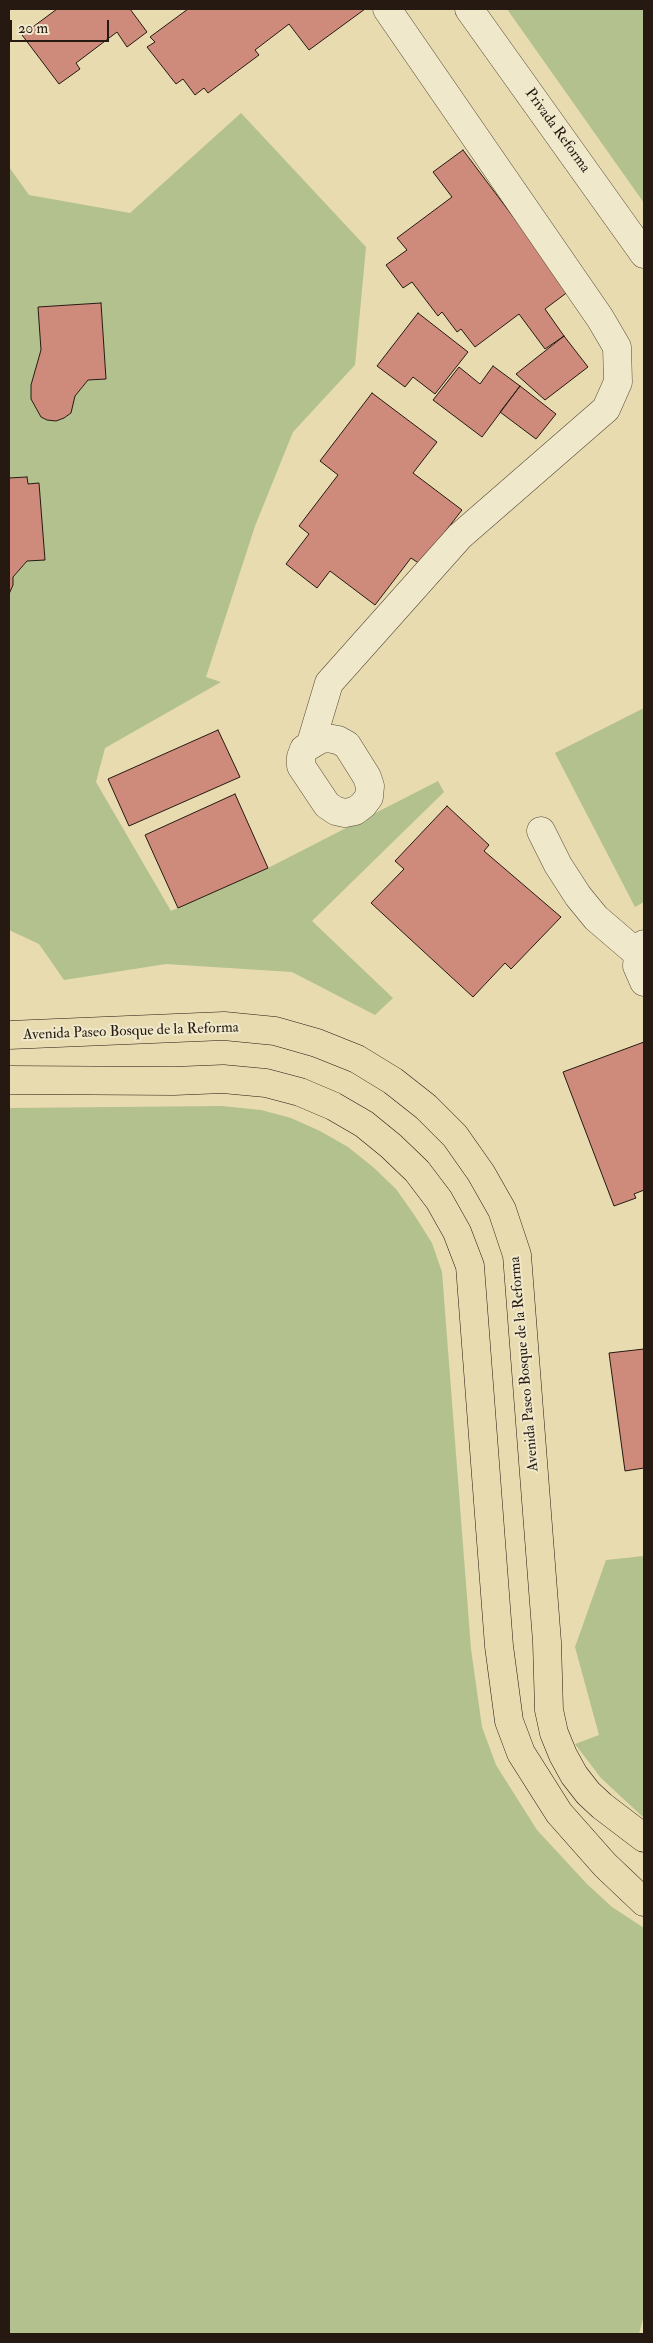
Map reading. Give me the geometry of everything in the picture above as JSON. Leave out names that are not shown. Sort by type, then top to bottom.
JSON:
[{"type":"main road","name":"Avenida Paseo Bosque de la Reforma","points":[[9,1035],[224,1026],[275,1031],[317,1043],[356,1059],[392,1081],[426,1107],[455,1136],[481,1172],[502,1210],[517,1255],[547,1642],[549,1710],[554,1733],[566,1762],[588,1793],[644,1838]]},
{"type":"main road","points":[[9,1080],[174,1081],[223,1079],[266,1083],[300,1092],[333,1106],[356,1120],[391,1146],[417,1171],[439,1200],[448,1216],[470,1266],[499,1646],[509,1721],[522,1754],[559,1813],[605,1865],[644,1902]]},
{"type":"street","points":[[311,743],[329,683],[460,536],[606,409],[618,382],[617,347],[600,318],[387,9]]},
{"type":"street","name":"Privada Reforma","points":[[469,9],[644,254]]},
{"type":"street","points":[[541,831],[558,865],[578,896],[603,924],[641,949],[637,966],[644,982]]},
{"type":"green space","points":[[507,9],[644,9],[644,203]]},
{"type":"green space","points":[[241,113],[366,247],[355,365],[293,432],[255,526],[206,677],[221,682],[105,748],[96,782],[171,911],[268,868],[438,781],[444,792],[312,921],[393,998],[375,1015],[292,972],[166,964],[64,980],[39,944],[9,930],[9,594],[13,585],[13,577],[27,561],[45,559],[39,483],[28,484],[27,477],[9,478],[9,167],[29,195],[130,213]],"holes":[[[101,303],[106,379],[88,380],[75,396],[71,413],[64,418],[56,421],[41,417],[31,399],[31,385],[41,350],[38,307]]]},
{"type":"green space","points":[[644,708],[644,902],[635,907],[555,753]]},
{"type":"green space","points":[[222,1106],[261,1110],[291,1118],[320,1131],[348,1147],[396,1189],[432,1243],[442,1272],[471,1649],[482,1727],[496,1765],[537,1830],[587,1884],[612,1907],[644,1928],[644,2315],[639,2334],[9,2334],[9,1108]]},
{"type":"green space","points":[[644,1556],[644,1818],[601,1778],[575,1744],[599,1735],[575,1647],[606,1560]]},
{"type":"building","points":[[57,9],[130,9],[147,32],[127,47],[117,32],[76,63],[80,69],[59,84],[22,35]]},
{"type":"building","points":[[188,9],[365,9],[309,50],[289,24],[255,50],[259,55],[208,93],[204,88],[195,95],[183,79],[176,84],[147,47],[155,42],[150,37]]},
{"type":"building","points":[[463,150],[569,291],[545,309],[564,336],[545,349],[519,314],[475,347],[461,329],[457,332],[442,312],[438,316],[412,282],[403,288],[386,265],[407,250],[397,238],[452,197],[433,172]]},
{"type":"building","points":[[101,303],[106,379],[88,380],[75,396],[71,413],[56,421],[47,420],[41,417],[31,399],[31,385],[41,350],[38,307]]},
{"type":"building","points":[[418,313],[468,352],[435,394],[413,377],[405,387],[377,366]]},
{"type":"building","points":[[564,336],[588,367],[545,400],[516,374]]},
{"type":"building","points":[[493,366],[520,386],[482,437],[433,400],[459,367],[480,384]]},
{"type":"building","points":[[520,386],[556,414],[536,439],[500,412]]},
{"type":"building","points":[[372,393],[437,442],[413,473],[462,510],[420,564],[411,558],[375,605],[330,571],[317,588],[286,564],[309,534],[299,526],[338,475],[320,461]]},
{"type":"building","points":[[27,477],[28,484],[39,483],[45,560],[27,561],[13,577],[13,585],[9,594],[9,478]]},
{"type":"building","points":[[218,730],[240,777],[129,826],[108,779]]},
{"type":"building","points":[[235,794],[268,868],[178,908],[145,835]]},
{"type":"building","points":[[447,806],[489,845],[484,851],[561,917],[511,969],[505,963],[473,997],[371,903],[404,869],[395,861]]},
{"type":"building","points":[[644,1042],[644,1190],[634,1194],[636,1198],[614,1206],[563,1072]]},
{"type":"building","points":[[644,1349],[644,1468],[625,1471],[609,1353]]}]
